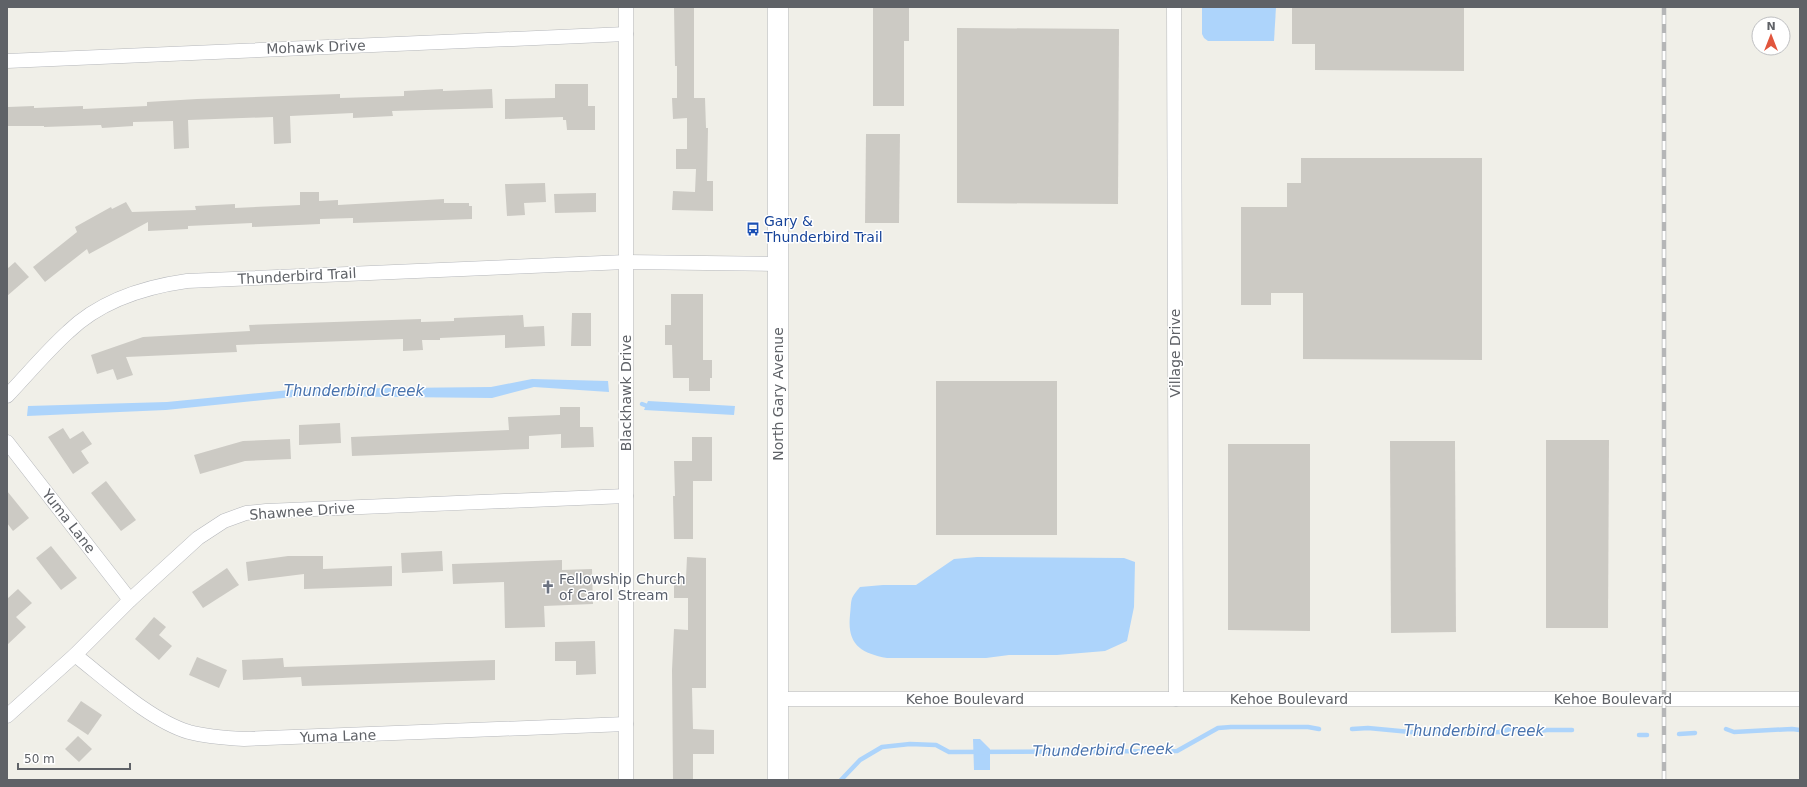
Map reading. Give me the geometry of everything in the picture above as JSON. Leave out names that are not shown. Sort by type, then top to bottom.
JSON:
[{"type":"street","name":"Blackhawk Drive","points":[[626,7],[626,780]]},
{"type":"street","name":"North Gary Avenue","points":[[778,7],[778,780]]},
{"type":"street","name":"Village Drive","points":[[1174,7],[1176,699]]},
{"type":"street","name":"Mohawk Drive","points":[[7,61],[626,34]]},
{"type":"street","name":"Thunderbird Trail","points":[[7,396],[68,331],[88,316],[125,296],[162,285],[187,281],[626,262],[778,264]]},
{"type":"street","name":"Yuma Lane","points":[[7,442],[130,600]]},
{"type":"street","name":"Shawnee Drive","points":[[7,716],[75,655],[130,600],[198,538],[224,521],[246,513],[626,496]]},
{"type":"street","name":"Yuma Lane","points":[[75,655],[153,715],[182,730],[216,738],[244,739],[626,724]]},
{"type":"street","name":"Kehoe Boulevard","points":[[778,699],[1800,699]]},
{"type":"water","points":[[1202,7],[1276,7],[1274,41],[1208,41],[1202,34]]},
{"type":"water","points":[[532,379],[608,381],[609,392],[534,387],[492,398],[303,396],[166,410],[27,416],[28,406],[167,402],[300,389],[491,387]]},
{"type":"water","points":[[648,401],[735,406],[734,415],[644,410]]},
{"type":"water","points":[[977,557],[1124,558],[1135,562],[1134,607],[1127,641],[1105,651],[1057,655],[1009,655],[986,658],[887,658],[869,653],[857,646],[851,633],[851,603],[854,595],[860,587],[916,585],[954,559]]},
{"type":"water","points":[[973,739],[980,739],[990,749],[990,770],[974,770]]},
{"type":"building","points":[[674,7],[694,7],[694,98],[705,98],[706,128],[708,128],[707,181],[713,181],[713,211],[672,210],[673,191],[695,192],[696,169],[676,169],[676,149],[687,149],[687,118],[673,119],[672,98],[677,98]]},
{"type":"building","points":[[873,7],[909,7],[909,41],[904,41],[904,106],[873,106]]},
{"type":"building","points":[[1292,7],[1464,7],[1464,71],[1315,70],[1315,44],[1292,44]]},
{"type":"building","points":[[957,28],[1119,29],[1118,204],[957,203]]},
{"type":"building","points":[[555,84],[588,84],[588,106],[595,106],[595,130],[567,130],[566,120],[563,120],[563,117],[505,119],[505,99],[555,98]]},
{"type":"building","points":[[443,89],[443,91],[492,89],[493,108],[392,111],[393,116],[353,118],[353,113],[290,116],[291,143],[274,144],[273,117],[188,120],[189,148],[174,149],[173,121],[133,122],[133,126],[102,128],[101,125],[44,127],[8,126],[8,107],[34,106],[34,108],[83,106],[83,109],[147,106],[147,102],[197,99],[340,94],[340,98],[404,96],[404,91]]},
{"type":"building","points":[[866,134],[900,134],[899,223],[865,223]]},
{"type":"building","points":[[1301,158],[1482,158],[1482,360],[1303,359],[1303,293],[1271,293],[1271,305],[1241,305],[1241,207],[1287,207],[1287,183],[1301,183]]},
{"type":"building","points":[[545,183],[546,202],[524,203],[525,215],[507,216],[505,184]]},
{"type":"building","points":[[300,192],[319,192],[319,201],[338,200],[338,205],[444,199],[444,203],[469,203],[469,206],[472,206],[472,219],[353,223],[353,218],[320,219],[320,224],[252,227],[252,223],[188,226],[188,229],[148,231],[148,222],[89,254],[87,249],[45,282],[33,267],[77,232],[75,227],[111,207],[112,209],[126,202],[132,212],[196,210],[195,206],[235,204],[235,208],[300,205]]},
{"type":"building","points":[[596,193],[596,212],[555,213],[554,194]]},
{"type":"building","points":[[15,262],[29,277],[7,296],[7,269]]},
{"type":"building","points":[[671,294],[703,294],[703,360],[712,360],[710,391],[689,391],[689,378],[673,378],[672,345],[665,345],[665,325],[671,325]]},
{"type":"building","points":[[572,313],[591,313],[591,346],[571,346]]},
{"type":"building","points":[[523,315],[524,327],[544,326],[545,346],[505,348],[505,335],[422,340],[423,350],[403,351],[403,339],[236,345],[237,352],[126,357],[133,375],[117,380],[113,369],[97,374],[91,355],[143,337],[250,331],[249,325],[421,319],[421,322],[454,321],[454,318]]},
{"type":"building","points":[[936,381],[1057,381],[1057,535],[936,535]]},
{"type":"building","points":[[560,407],[580,407],[580,427],[593,427],[594,447],[561,448],[561,434],[529,436],[529,449],[352,456],[351,437],[509,430],[508,417],[560,415]]},
{"type":"building","points":[[340,423],[341,443],[299,445],[299,425]]},
{"type":"building","points":[[63,428],[70,439],[83,431],[92,444],[81,451],[89,463],[73,474],[48,437]]},
{"type":"building","points":[[692,437],[712,437],[712,481],[693,481],[693,539],[674,539],[674,461],[692,461]]},
{"type":"building","points":[[290,439],[291,459],[245,461],[200,474],[194,455],[243,441]]},
{"type":"building","points":[[1546,440],[1609,440],[1608,628],[1546,628]]},
{"type":"building","points":[[1390,441],[1455,441],[1456,632],[1391,633]]},
{"type":"building","points":[[1228,444],[1310,444],[1310,631],[1228,630]]},
{"type":"building","points":[[106,481],[136,520],[121,531],[91,493]]},
{"type":"building","points":[[7,491],[29,518],[13,531],[7,523]]},
{"type":"building","points":[[51,546],[77,578],[61,590],[36,558]]},
{"type":"building","points":[[442,551],[443,571],[402,573],[401,553]]},
{"type":"building","points":[[288,556],[323,556],[323,569],[392,566],[392,586],[304,589],[304,574],[248,581],[246,562]]},
{"type":"building","points":[[687,557],[706,558],[706,688],[692,688],[693,729],[714,730],[714,754],[693,754],[693,780],[673,780],[672,670],[674,629],[688,630],[688,598],[674,598],[674,578],[686,578]]},
{"type":"building","name":"Fellowship Church of Carol Stream","points":[[562,560],[562,570],[592,569],[593,604],[544,606],[545,627],[505,628],[504,582],[453,584],[452,564]]},
{"type":"building","points":[[227,568],[239,585],[203,608],[192,592]]},
{"type":"building","points":[[18,589],[32,603],[16,617],[26,627],[7,645],[7,599]]},
{"type":"building","points":[[154,617],[166,627],[159,635],[172,646],[159,660],[135,639]]},
{"type":"building","points":[[595,641],[596,674],[576,675],[576,661],[555,661],[555,642]]},
{"type":"building","points":[[197,657],[227,670],[219,688],[189,675]]},
{"type":"building","points":[[283,658],[284,667],[495,660],[495,680],[302,686],[301,677],[243,680],[242,660]]},
{"type":"building","points":[[81,701],[102,715],[88,735],[67,721]]},
{"type":"building","points":[[78,736],[92,749],[79,762],[65,749]]},
{"type":"waterway","name":"Thunderbird Creek","points":[[642,404],[650,407]]},
{"type":"waterway","name":"Thunderbird Creek","points":[[841,780],[860,760],[882,747],[910,744],[936,745],[949,752],[1177,751],[1218,728],[1308,727],[1319,729]]},
{"type":"waterway","name":"Thunderbird Creek","points":[[1352,729],[1368,728],[1421,733],[1455,731],[1467,733],[1499,732],[1514,728],[1525,733],[1547,730],[1572,730]]},
{"type":"waterway","name":"Thunderbird Creek","points":[[1726,729],[1734,732],[1792,729],[1800,730]]},
{"type":"waterway","name":"Thunderbird Creek","points":[[1679,734],[1695,733]]},
{"type":"waterway","name":"Thunderbird Creek","points":[[1639,735],[1647,735]]},
{"type":"railway","points":[[1664,7],[1664,780]]},
{"type":"place","name":"Gary & Thunderbird Trail","points":[[753,229]]},
{"type":"place","name":"Fellowship Church of Carol Stream","points":[[548,587]]}]
